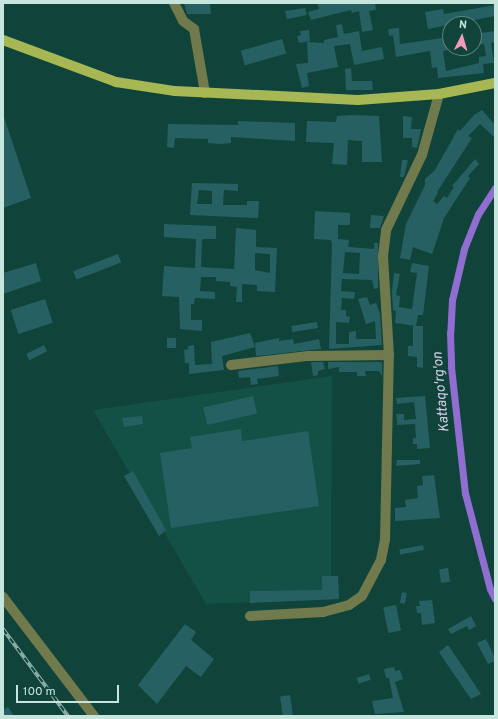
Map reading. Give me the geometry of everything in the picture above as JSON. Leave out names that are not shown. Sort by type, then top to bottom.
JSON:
[{"type":"main road","points":[[3,40],[116,82],[145,88],[205,93],[358,100],[439,94],[495,83]]},
{"type":"street","points":[[174,3],[184,21],[194,29],[205,93]]},
{"type":"street","points":[[250,616],[322,612],[349,605],[362,596],[381,560],[385,540],[390,355],[383,256],[386,230],[422,155],[439,94]]},
{"type":"street","points":[[231,365],[308,356],[390,355]]},
{"type":"street","points":[[3,597],[94,716]]},
{"type":"shaded area","points":[[332,376],[331,576],[338,576],[339,599],[206,604],[93,410]]},
{"type":"building","points":[[184,3],[210,3],[211,14],[187,14]]},
{"type":"building","points":[[317,3],[375,3],[376,10],[369,11],[373,30],[362,32],[359,11],[352,13],[351,10],[311,20],[308,12],[319,9]]},
{"type":"building","points":[[495,5],[495,16],[482,19],[482,16],[442,16],[442,26],[428,29],[425,12],[443,9],[444,14]]},
{"type":"building","points":[[305,8],[307,15],[287,19],[285,11]]},
{"type":"building","points":[[342,24],[344,34],[359,31],[362,51],[382,47],[384,59],[354,65],[350,44],[334,46],[338,67],[307,73],[309,86],[302,88],[296,64],[308,63],[307,42],[324,43],[324,40],[338,37],[336,25]]},
{"type":"building","points":[[399,28],[400,44],[442,38],[442,56],[444,56],[446,71],[479,63],[479,57],[486,56],[484,44],[482,44],[482,33],[495,31],[495,42],[491,43],[494,63],[483,64],[484,73],[438,78],[437,67],[432,68],[430,51],[396,57],[393,35],[389,36],[388,29]]},
{"type":"building","points":[[309,30],[310,41],[299,43],[297,36],[301,35],[300,31]]},
{"type":"building","points":[[282,39],[286,53],[245,65],[241,51]]},
{"type":"building","points":[[351,68],[352,81],[372,81],[373,90],[346,90],[345,69]]},
{"type":"building","points":[[482,110],[495,125],[495,138],[480,124],[468,136],[472,138],[437,192],[438,193],[433,201],[437,204],[444,196],[447,198],[454,187],[452,186],[475,159],[479,164],[468,176],[470,178],[444,218],[432,254],[413,247],[410,260],[400,258],[406,224],[425,185],[425,179],[435,170],[458,129],[460,131],[474,115]]},
{"type":"building","points":[[3,114],[31,198],[3,208]]},
{"type":"building","points":[[337,116],[379,116],[382,162],[362,162],[362,141],[348,140],[347,165],[332,164],[334,143],[306,142],[307,121],[336,122]]},
{"type":"building","points":[[403,116],[412,117],[411,129],[421,129],[417,148],[412,147],[412,138],[403,138]]},
{"type":"building","points":[[238,121],[295,123],[295,141],[231,137],[231,143],[219,144],[208,143],[208,139],[175,138],[174,148],[167,147],[168,124],[238,125]]},
{"type":"building","points":[[402,160],[408,160],[404,177],[400,177]]},
{"type":"building","points":[[192,183],[238,184],[238,191],[224,190],[223,205],[247,205],[247,201],[259,201],[258,218],[190,215]],"holes":[[[199,190],[212,191],[212,204],[197,204]]]},
{"type":"building","points":[[315,211],[350,213],[350,225],[338,225],[338,239],[349,240],[348,247],[374,249],[374,243],[378,243],[378,288],[374,289],[372,280],[342,279],[341,291],[355,292],[354,299],[342,298],[341,310],[346,310],[346,316],[350,317],[349,323],[336,322],[336,344],[349,344],[349,332],[356,331],[356,339],[376,339],[375,321],[366,324],[358,299],[367,297],[370,305],[376,303],[380,314],[382,345],[329,349],[332,244],[331,240],[314,239]],"holes":[[[345,252],[360,253],[359,274],[343,273]]]},
{"type":"building","points":[[371,215],[384,216],[380,228],[370,228]]},
{"type":"building","points":[[164,224],[216,226],[216,239],[202,239],[201,267],[234,269],[236,228],[256,230],[256,247],[277,248],[275,292],[257,291],[257,285],[242,284],[242,302],[236,302],[237,287],[230,286],[230,282],[216,281],[216,277],[201,277],[200,291],[215,292],[215,299],[195,298],[194,304],[191,304],[191,320],[202,320],[202,331],[180,329],[179,297],[162,296],[164,266],[195,268],[196,239],[164,237]],"holes":[[[255,253],[270,254],[270,273],[255,270]]]},
{"type":"building","points":[[118,254],[121,262],[76,280],[73,271]]},
{"type":"building","points":[[36,263],[41,281],[3,294],[3,273]]},
{"type":"building","points":[[412,263],[429,266],[423,315],[418,315],[416,326],[395,323],[396,311],[393,310],[392,291],[394,273],[400,274],[396,295],[400,296],[399,307],[412,309],[417,273],[410,272]]},
{"type":"building","points":[[45,299],[53,323],[18,334],[11,310]]},
{"type":"building","points":[[317,322],[318,328],[292,332],[291,326]]},
{"type":"building","points":[[413,326],[423,326],[423,368],[417,367],[417,357],[408,356],[408,346],[413,346]]},
{"type":"building","points":[[250,333],[255,347],[222,356],[224,370],[189,374],[189,363],[185,363],[184,350],[188,349],[188,346],[194,345],[195,365],[212,364],[211,342]]},
{"type":"building","points":[[167,338],[176,338],[176,348],[167,348]]},
{"type":"building","points":[[279,338],[279,341],[293,339],[294,344],[319,339],[321,349],[256,356],[255,343]]},
{"type":"building","points":[[44,345],[47,351],[29,360],[26,354]]},
{"type":"building","points":[[311,362],[323,362],[325,369],[318,371],[318,375],[313,376]]},
{"type":"building","points":[[328,362],[382,362],[382,376],[379,371],[365,371],[366,376],[357,376],[357,372],[339,372],[339,367],[328,369]]},
{"type":"building","points":[[278,366],[279,376],[257,379],[258,384],[251,385],[250,377],[239,378],[238,371]]},
{"type":"building","points":[[253,396],[257,414],[207,425],[203,407]]},
{"type":"building","points":[[425,396],[430,448],[417,449],[417,444],[413,444],[413,438],[416,438],[415,424],[397,425],[396,414],[404,414],[404,420],[416,419],[414,402],[397,404],[396,398]]},
{"type":"building","points":[[142,416],[143,424],[124,427],[122,418]]},
{"type":"building","points":[[241,429],[242,441],[308,431],[319,506],[171,528],[160,453],[192,448],[190,437]]},
{"type":"building","points":[[397,460],[420,460],[420,464],[396,466]]},
{"type":"building","points":[[133,471],[166,530],[159,536],[124,476]]},
{"type":"building","points":[[434,475],[440,518],[395,521],[395,508],[406,507],[405,500],[418,498],[417,486],[423,485],[422,476]]},
{"type":"building","points":[[423,545],[424,550],[400,554],[399,550]]},
{"type":"building","points":[[448,568],[450,582],[441,583],[439,569]]},
{"type":"building","points":[[322,576],[338,576],[339,599],[250,603],[250,591],[322,590]]},
{"type":"building","points":[[402,592],[407,593],[405,604],[400,603]]},
{"type":"building","points":[[432,600],[435,623],[422,625],[421,613],[417,613],[416,606],[420,606],[419,601]]},
{"type":"building","points":[[396,605],[401,631],[388,633],[383,607]]},
{"type":"building","points":[[471,616],[476,626],[469,630],[467,626],[451,634],[448,629]]},
{"type":"building","points":[[185,624],[196,632],[191,640],[214,659],[201,677],[186,666],[157,704],[138,685]]},
{"type":"building","points":[[486,639],[495,658],[495,661],[488,664],[477,643]]},
{"type":"building","points":[[448,645],[481,694],[471,699],[453,673],[439,652]]},
{"type":"building","points":[[394,667],[395,671],[400,670],[403,679],[395,682],[404,712],[375,714],[372,701],[393,698],[389,678],[386,678],[384,669]]},
{"type":"building","points":[[369,674],[371,680],[358,684],[357,678]]},
{"type":"building","points":[[290,695],[293,716],[283,716],[280,696]]},
{"type":"building","points":[[8,707],[14,716],[3,716],[3,710]]},
{"type":"waterway","name":"Kattaqo'rg'on","points":[[495,188],[478,214],[464,249],[452,300],[450,333],[451,367],[465,493],[490,589],[495,599]]},
{"type":"railway","points":[[3,629],[68,716]]}]
